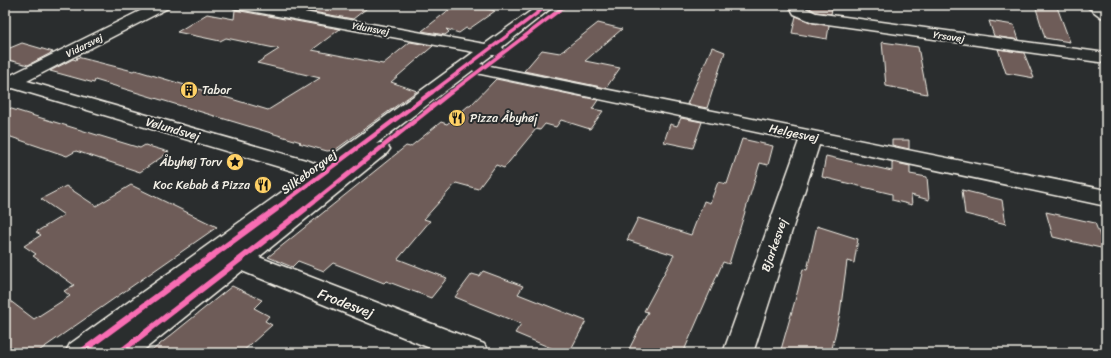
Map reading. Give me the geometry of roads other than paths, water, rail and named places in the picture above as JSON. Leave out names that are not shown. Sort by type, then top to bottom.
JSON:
[{"type":"street","name":"Vidarsvej","points":[[7,82],[163,5]]},
{"type":"street","name":"Ydunsvej","points":[[239,5],[496,50]]},
{"type":"street","name":"Silkeborgvej","points":[[119,353],[229,256],[496,50],[548,5]]},
{"type":"street","name":"Silkeborgvej","points":[[330,179],[419,116],[481,69],[496,50],[566,5]]},
{"type":"street","name":"Yrsavej","points":[[796,5],[799,11],[812,17],[1106,58]]},
{"type":"street","points":[[1092,5],[1106,14]]},
{"type":"street","name":"Helgesvej","points":[[481,69],[1106,198]]},
{"type":"street","name":"Vølundsvej","points":[[7,82],[302,166],[330,179]]},
{"type":"street","name":"Bjarkesvej","points":[[738,353],[811,137]]},
{"type":"street","name":"Silkeborgvej","points":[[80,353],[229,256]]},
{"type":"street","name":"Frodesvej","points":[[229,256],[474,353]]},
{"type":"place","name":"Tabor","points":[[189,90]]},
{"type":"place","name":"Pizza Åbyhøj","points":[[457,118]]},
{"type":"place","name":"Åbyhøj Torv","points":[[235,162]]},
{"type":"place","name":"Koc Kebab & Pizza","points":[[263,185]]}]
